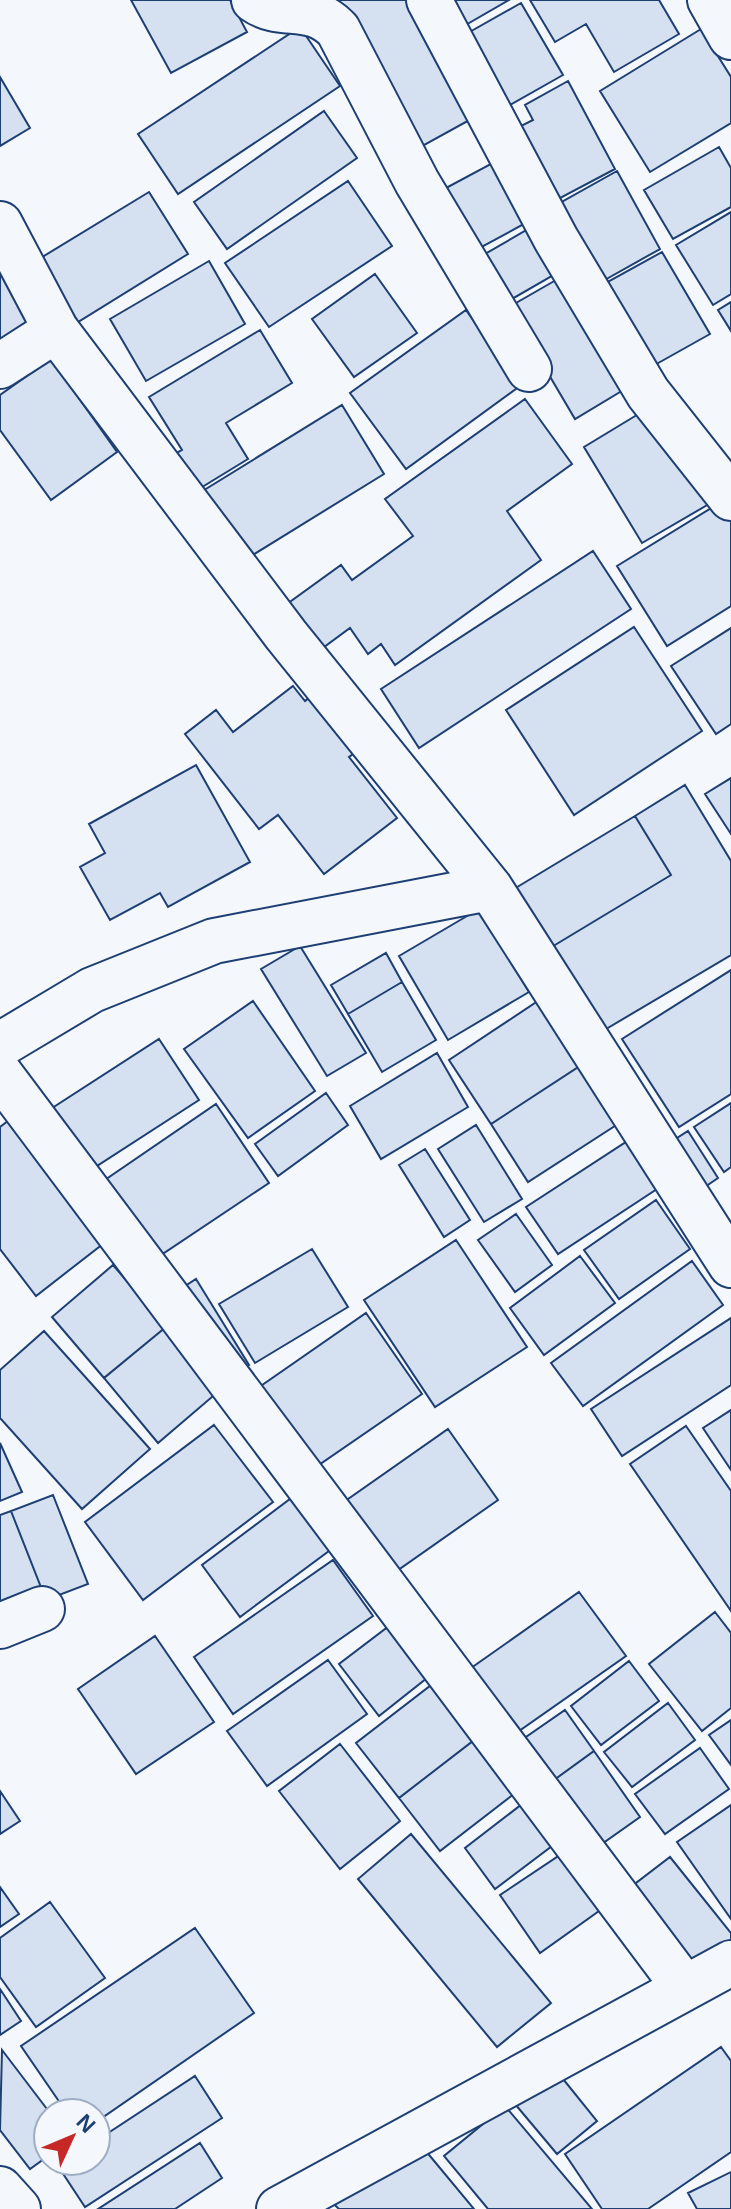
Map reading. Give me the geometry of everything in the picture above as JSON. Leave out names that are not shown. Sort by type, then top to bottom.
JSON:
[{"type":"street","points":[[254,0],[268,9],[302,8],[327,17],[338,30],[417,182],[529,369]]},
{"type":"street","points":[[429,0],[556,239],[641,381],[731,498]]},
{"type":"street","points":[[710,0],[731,37]]},
{"type":"street","points":[[0,224],[56,330],[286,635],[490,888],[731,1265]]},
{"type":"street","points":[[0,366],[56,330]]},
{"type":"street","points":[[0,1045],[92,990],[214,941],[490,888]]},
{"type":"street","points":[[0,1074],[685,1988]]},
{"type":"street","points":[[0,1626],[42,1609]]},
{"type":"street","points":[[279,2209],[731,1963]]},
{"type":"street","points":[[0,2189],[18,2209]]},
{"type":"building","points":[[131,0],[230,0],[247,32],[171,73]]},
{"type":"building","points":[[333,0],[421,0],[484,112],[417,149]]},
{"type":"building","points":[[439,0],[509,0],[457,30]]},
{"type":"building","points":[[530,0],[659,0],[679,34],[614,72],[586,24],[555,42]]},
{"type":"building","points":[[521,3],[563,75],[501,110],[459,38]]},
{"type":"building","points":[[300,27],[340,86],[178,194],[138,134]]},
{"type":"building","points":[[701,29],[731,77],[731,123],[650,172],[600,91]]},
{"type":"building","points":[[0,77],[30,128],[0,146]]},
{"type":"building","points":[[568,81],[615,169],[547,205],[507,133],[533,120],[525,105]]},
{"type":"building","points":[[324,111],[357,158],[227,249],[194,202]]},
{"type":"building","points":[[719,147],[731,168],[731,207],[673,239],[644,190]]},
{"type":"building","points":[[500,159],[533,219],[478,249],[446,188]]},
{"type":"building","points":[[617,171],[660,249],[594,286],[551,208]]},
{"type":"building","points":[[348,181],[392,246],[269,327],[225,263]]},
{"type":"building","points":[[149,192],[188,254],[78,322],[39,259]]},
{"type":"building","points":[[731,212],[731,294],[713,305],[676,245]]},
{"type":"building","points":[[537,224],[562,270],[505,303],[478,258]]},
{"type":"building","points":[[662,252],[710,334],[644,371],[597,288]]},
{"type":"building","points":[[209,261],[245,324],[146,381],[110,319]]},
{"type":"building","points":[[0,271],[34,330],[0,350]]},
{"type":"building","points":[[570,272],[635,383],[575,419],[509,307]]},
{"type":"building","points":[[375,274],[417,333],[354,377],[312,319]]},
{"type":"building","points":[[731,302],[731,331],[718,310]]},
{"type":"building","points":[[466,310],[520,386],[406,469],[350,393]]},
{"type":"building","points":[[260,330],[292,383],[226,423],[248,459],[194,492],[171,456],[182,450],[149,397]]},
{"type":"building","points":[[51,359],[117,452],[51,500],[0,430],[0,395]]},
{"type":"building","points":[[525,399],[572,464],[507,511],[541,560],[395,665],[381,644],[368,654],[350,628],[320,650],[287,604],[341,565],[352,580],[413,536],[385,499]]},
{"type":"building","points":[[342,405],[384,474],[243,561],[201,492]]},
{"type":"building","points":[[650,407],[709,504],[642,543],[584,447]]},
{"type":"building","points":[[721,502],[731,517],[731,606],[667,646],[617,566]]},
{"type":"building","points":[[593,551],[631,609],[419,748],[381,689]]},
{"type":"building","points":[[634,627],[702,731],[574,815],[506,710]]},
{"type":"building","points":[[731,628],[731,724],[716,734],[671,666]]},
{"type":"building","points":[[293,686],[305,701],[321,688],[366,745],[349,757],[397,818],[324,874],[278,815],[259,829],[185,734],[216,710],[233,732]]},
{"type":"building","points":[[196,765],[250,862],[168,907],[160,893],[110,920],[80,867],[105,853],[89,824]]},
{"type":"building","points":[[731,778],[731,834],[705,794]]},
{"type":"building","points":[[685,785],[731,861],[731,955],[596,1035],[545,951],[671,875],[635,816]]},
{"type":"building","points":[[635,816],[671,875],[545,951],[509,892]]},
{"type":"building","points":[[479,909],[529,992],[448,1040],[399,956]]},
{"type":"building","points":[[300,946],[366,1053],[327,1076],[261,969]]},
{"type":"building","points":[[386,953],[402,982],[348,1014],[331,985]]},
{"type":"building","points":[[731,970],[731,1094],[679,1127],[622,1039]]},
{"type":"building","points":[[402,982],[436,1040],[382,1072],[348,1014]]},
{"type":"building","points":[[541,999],[583,1064],[491,1124],[449,1060]]},
{"type":"building","points":[[253,1001],[315,1091],[248,1138],[184,1049]]},
{"type":"building","points":[[159,1039],[199,1100],[86,1173],[46,1112]]},
{"type":"building","points":[[437,1053],[468,1107],[381,1159],[350,1106]]},
{"type":"building","points":[[583,1064],[621,1122],[528,1182],[491,1124]]},
{"type":"building","points":[[326,1093],[348,1125],[278,1176],[255,1144]]},
{"type":"building","points":[[731,1103],[731,1167],[724,1172],[694,1127]]},
{"type":"building","points":[[216,1104],[269,1183],[152,1261],[99,1184]]},
{"type":"building","points":[[12,1118],[108,1240],[36,1296],[0,1249],[0,1127]]},
{"type":"building","points":[[476,1125],[522,1199],[484,1222],[438,1149]]},
{"type":"building","points":[[688,1131],[718,1178],[693,1195],[663,1147]]},
{"type":"building","points":[[626,1142],[657,1189],[558,1254],[526,1207]]},
{"type":"building","points":[[425,1149],[470,1220],[444,1237],[399,1165]]},
{"type":"building","points":[[656,1200],[690,1249],[619,1299],[584,1250]]},
{"type":"building","points":[[516,1214],[552,1265],[515,1292],[478,1240]]},
{"type":"building","points":[[456,1240],[527,1347],[435,1407],[364,1300]]},
{"type":"building","points":[[312,1249],[348,1307],[255,1363],[219,1304]]},
{"type":"building","points":[[580,1256],[615,1303],[544,1355],[510,1308]]},
{"type":"building","points":[[692,1261],[723,1305],[583,1406],[551,1363]]},
{"type":"building","points":[[113,1265],[166,1327],[104,1378],[52,1317]]},
{"type":"building","points":[[196,1279],[249,1365],[230,1376],[179,1290]]},
{"type":"building","points":[[366,1313],[422,1394],[310,1471],[255,1390]]},
{"type":"building","points":[[731,1318],[731,1385],[622,1456],[591,1409]]},
{"type":"building","points":[[166,1327],[219,1391],[158,1443],[104,1378]]},
{"type":"building","points":[[44,1331],[150,1449],[82,1509],[0,1418],[0,1370]]},
{"type":"building","points":[[731,1410],[731,1470],[703,1428]]},
{"type":"building","points":[[214,1425],[273,1502],[143,1600],[85,1522]]},
{"type":"building","points":[[686,1426],[731,1491],[731,1611],[630,1464]]},
{"type":"building","points":[[448,1429],[498,1500],[391,1575],[341,1504]]},
{"type":"building","points":[[0,1443],[22,1492],[0,1501]]},
{"type":"building","points":[[53,1495],[88,1584],[46,1600],[11,1511]]},
{"type":"building","points":[[294,1496],[333,1548],[240,1617],[202,1565]]},
{"type":"building","points":[[11,1511],[46,1600],[0,1613],[0,1515]]},
{"type":"building","points":[[333,1560],[373,1616],[233,1714],[194,1657]]},
{"type":"building","points":[[579,1592],[626,1656],[509,1738],[464,1673]]},
{"type":"building","points":[[715,1612],[731,1633],[731,1708],[702,1731],[649,1664]]},
{"type":"building","points":[[393,1623],[432,1674],[379,1716],[339,1664]]},
{"type":"building","points":[[155,1636],[214,1722],[136,1774],[78,1689]]},
{"type":"building","points":[[328,1660],[367,1714],[267,1786],[227,1731]]},
{"type":"building","points":[[629,1661],[659,1701],[601,1745],[571,1706]]},
{"type":"building","points":[[439,1679],[482,1734],[399,1798],[356,1743]]},
{"type":"building","points":[[668,1703],[695,1740],[632,1787],[604,1752]]},
{"type":"building","points":[[565,1710],[594,1751],[543,1788],[513,1746]]},
{"type":"building","points":[[731,1720],[731,1765],[709,1735]]},
{"type":"building","points":[[482,1734],[523,1787],[440,1851],[399,1798]]},
{"type":"building","points":[[340,1744],[400,1821],[340,1869],[279,1791]]},
{"type":"building","points":[[700,1748],[729,1789],[665,1834],[635,1794]]},
{"type":"building","points":[[594,1751],[640,1817],[589,1853],[543,1788]]},
{"type":"building","points":[[0,1791],[20,1821],[0,1834]]},
{"type":"building","points":[[526,1801],[556,1843],[495,1889],[465,1848]]},
{"type":"building","points":[[731,1805],[731,1919],[677,1842]]},
{"type":"building","points":[[411,1834],[551,2003],[497,2047],[358,1879]]},
{"type":"building","points":[[560,1855],[599,1911],[540,1953],[500,1895]]},
{"type":"building","points":[[670,1857],[731,1933],[731,1947],[687,1982],[619,1896]]},
{"type":"building","points":[[0,1887],[19,1914],[0,1927]]},
{"type":"building","points":[[50,1902],[105,1978],[36,2027],[0,1977],[0,1938]]},
{"type":"building","points":[[195,1928],[254,2013],[112,2111],[112,2097],[56,2097],[21,2046]]},
{"type":"building","points":[[0,1989],[21,2021],[0,2035]]},
{"type":"building","points":[[721,2047],[731,2061],[731,2152],[648,2209],[602,2209],[565,2154]]},
{"type":"building","points":[[2,2050],[38,2097],[32,2097],[32,2168],[30,2169],[0,2130]]},
{"type":"building","points":[[555,2069],[597,2121],[557,2154],[515,2104]]},
{"type":"building","points":[[195,2076],[222,2118],[85,2207],[65,2177],[112,2177],[112,2130]]},
{"type":"building","points":[[505,2106],[592,2209],[488,2209],[444,2156]]},
{"type":"building","points":[[200,2143],[222,2178],[175,2209],[98,2209]]},
{"type":"building","points":[[425,2150],[474,2209],[339,2209],[325,2196]]},
{"type":"building","points":[[731,2172],[731,2209],[697,2209],[688,2193]]}]
